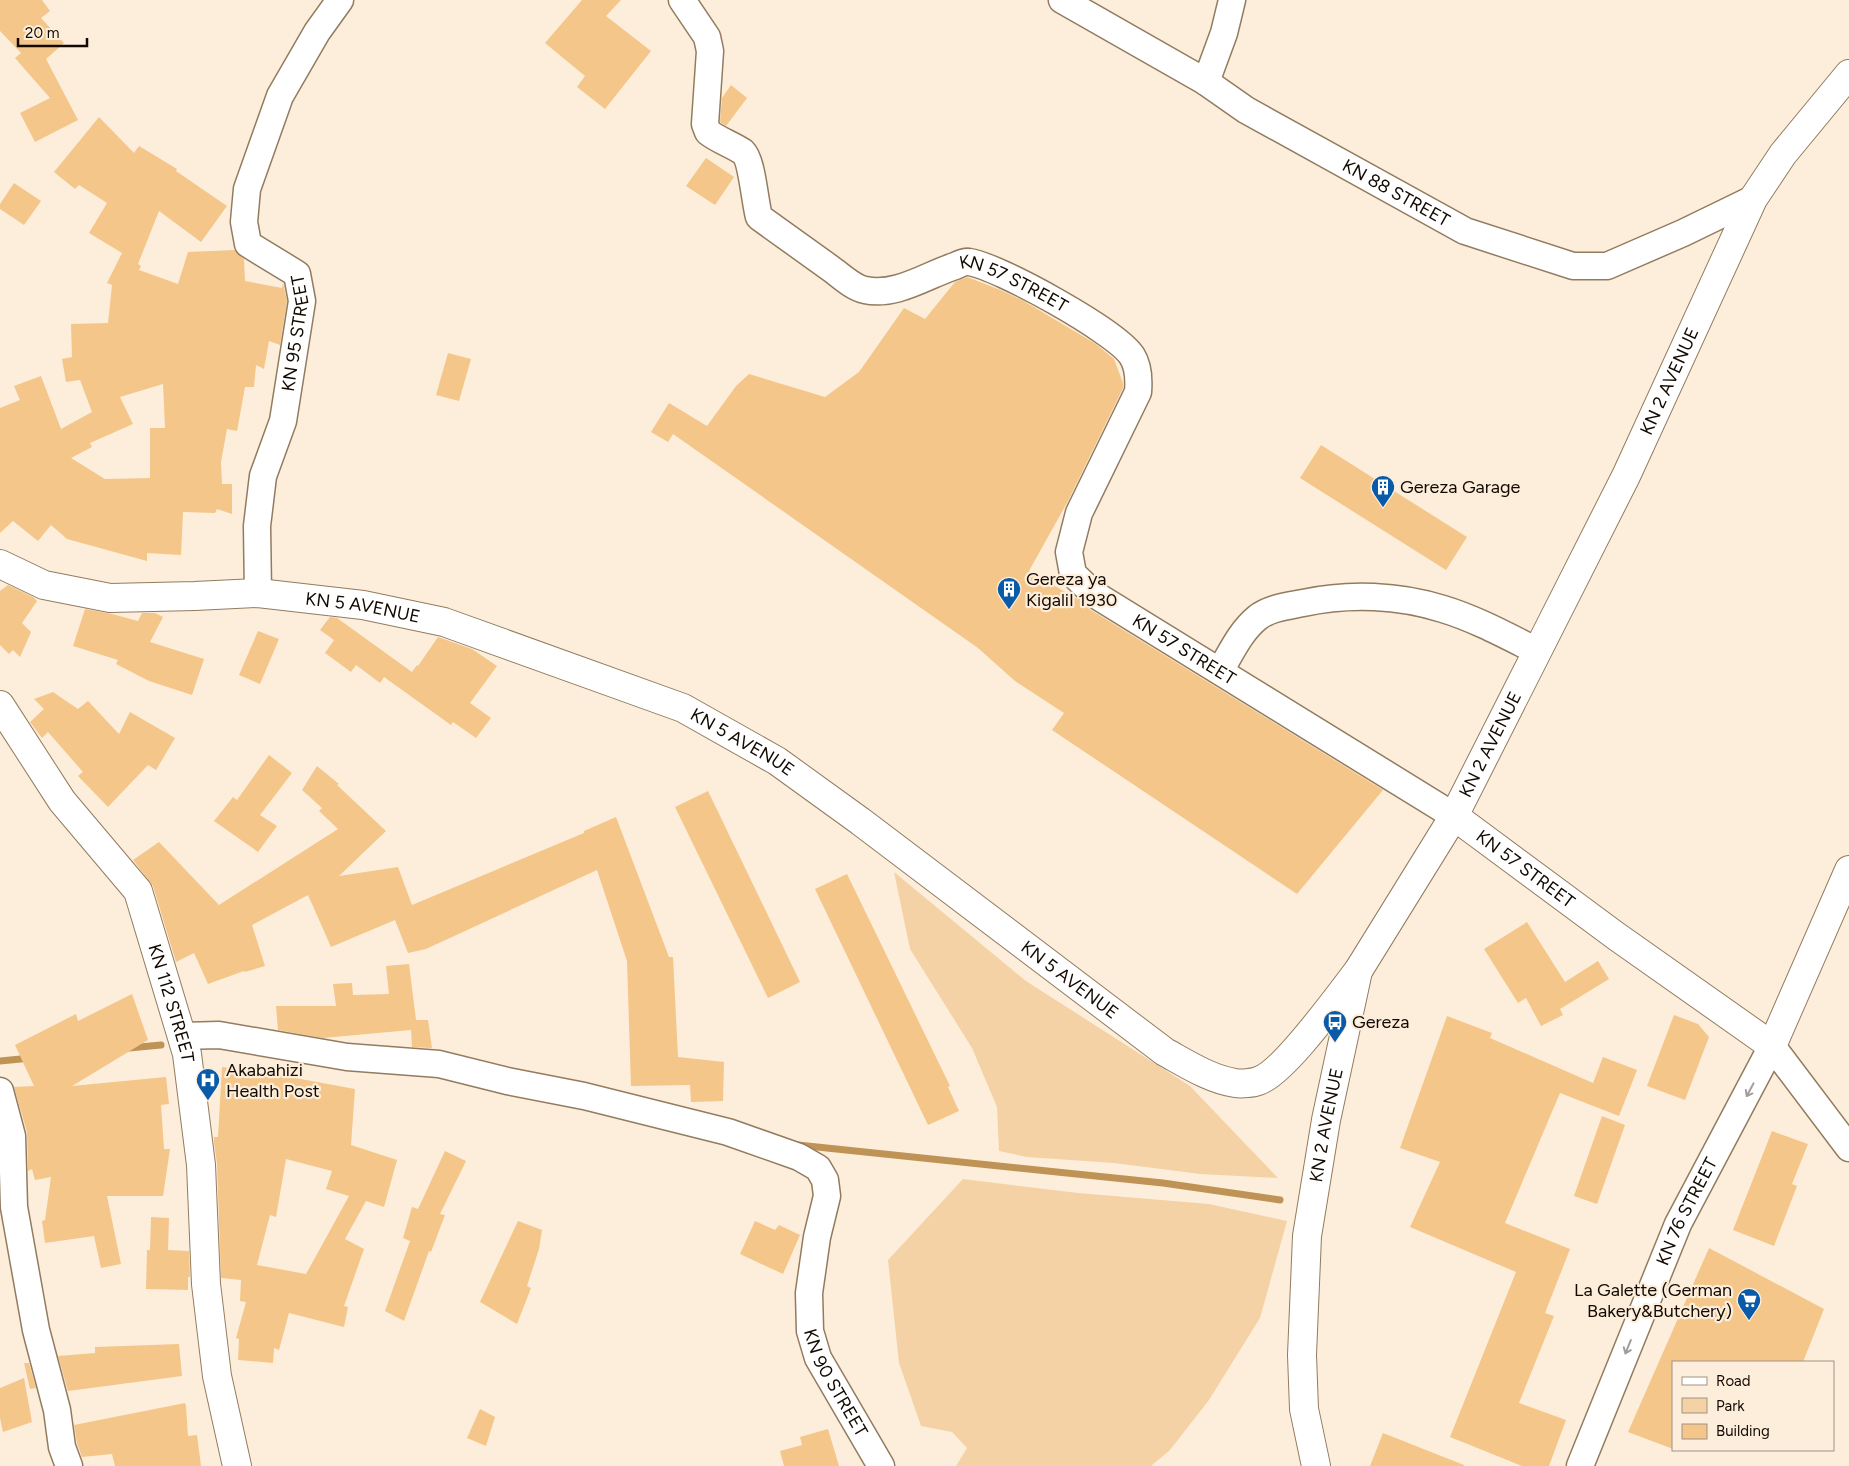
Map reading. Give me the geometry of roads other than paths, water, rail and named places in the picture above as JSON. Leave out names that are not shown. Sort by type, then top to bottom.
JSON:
[{"type":"main road","name":"KN 2 AVENUE","points":[[1316,1466],[1304,1400],[1303,1318],[1307,1236],[1326,1120],[1358,971],[1454,816],[1626,476],[1753,199],[1784,154],[1849,74]]},
{"type":"main road","name":"KN 5 AVENUE","points":[[0,564],[44,585],[110,598],[258,593],[363,605],[444,622],[683,708],[777,761],[868,827],[1165,1052],[1201,1072],[1236,1083],[1259,1081],[1281,1065],[1313,1029],[1358,971]]},
{"type":"main road","name":"KN 112 STREET","points":[[0,705],[62,801],[138,891],[187,1054],[201,1165],[206,1284],[217,1376],[237,1466]]},
{"type":"main road","name":"KN 57 STREET","points":[[1454,816],[1616,936],[1772,1046]]},
{"type":"main road","points":[[1772,1046],[1849,870]]},
{"type":"street","name":"KN 95 STREET","points":[[258,593],[257,526],[263,476],[283,421],[302,300],[297,274],[248,244],[244,222],[247,189],[280,96],[317,32],[340,0]]},
{"type":"street","name":"KN 57 STREET","points":[[682,0],[707,37],[710,51],[705,124],[708,132],[743,152],[748,159],[759,218],[848,281],[864,290],[885,291],[915,283],[942,270],[968,262],[988,268],[1042,294],[1115,338],[1132,356],[1139,376],[1138,392],[1079,513],[1069,552],[1073,574],[1094,594],[1454,816]]},
{"type":"street","name":"KN 88 STREET","points":[[1062,0],[1206,82],[1246,110],[1465,232],[1573,266],[1608,266],[1683,233],[1753,199]]},
{"type":"street","points":[[1206,82],[1224,33],[1232,0]]},
{"type":"street","points":[[1220,671],[1245,630],[1258,617],[1281,607],[1318,600],[1373,597],[1407,600],[1444,609],[1496,631],[1537,652]]},
{"type":"street","name":"KN 90 STREET","points":[[182,1036],[220,1036],[346,1057],[438,1064],[507,1081],[584,1096],[718,1130],[799,1157],[818,1168],[825,1180],[827,1196],[817,1237],[809,1293],[810,1331],[818,1358],[881,1466]]},
{"type":"street","name":"KN 57 STREET","points":[[1772,1046],[1849,1148]]},
{"type":"street","name":"KN 76 STREET","points":[[1580,1466],[1678,1224],[1772,1046]]},
{"type":"street","points":[[0,1091],[12,1136],[14,1207],[36,1330],[57,1410],[62,1447],[69,1466]]},
{"type":"waterway","points":[[129,1048],[161,1045]]},
{"type":"waterway","points":[[0,1061],[31,1058]]},
{"type":"waterway","points":[[798,1145],[1163,1183],[1280,1200]]},
{"type":"place","name":"Gereza Garage","points":[[1383,508]]},
{"type":"place","name":"Gereza ya KigaliI 1930","points":[[1009,610]]},
{"type":"place","name":"Gereza","points":[[1335,1043]]},
{"type":"place","name":"Akabahizi Health Post","points":[[208,1101]]},
{"type":"place","name":"La Galette (German Bakery&Butchery)","points":[[1749,1321]]}]
